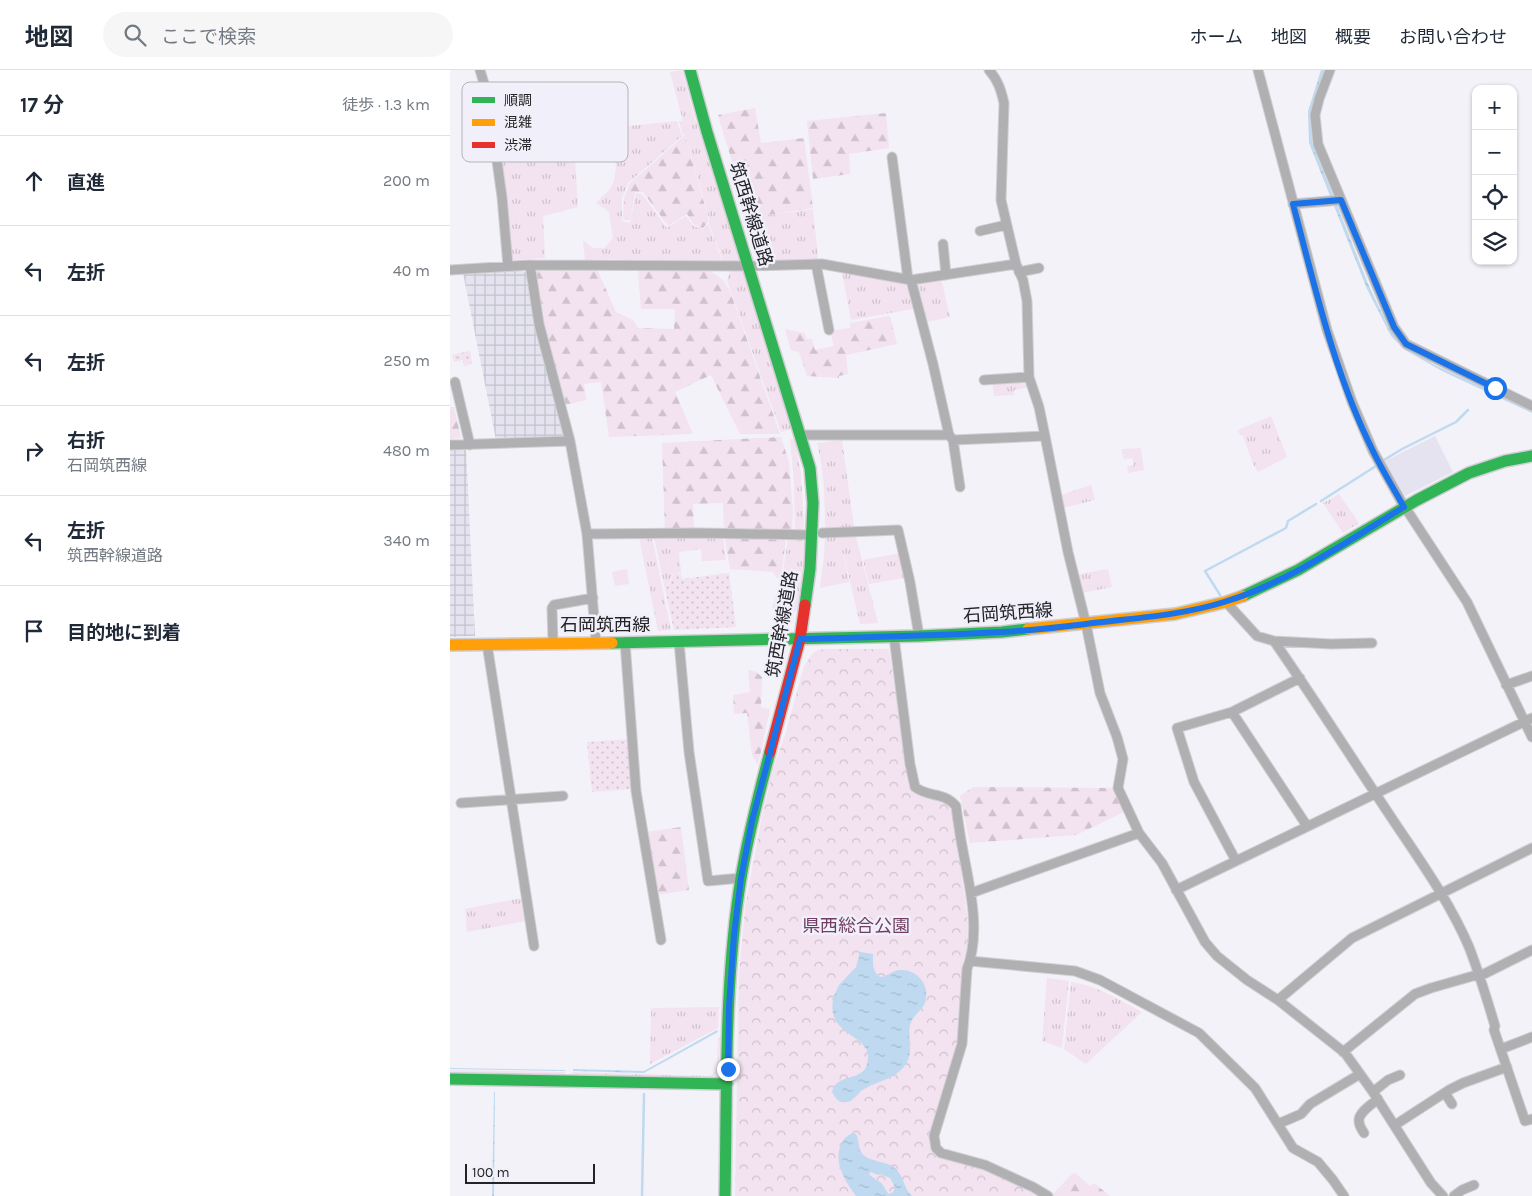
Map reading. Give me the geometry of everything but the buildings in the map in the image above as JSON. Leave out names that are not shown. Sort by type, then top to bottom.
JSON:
[{"type":"street","name":"筑西幹線道路","points":[[690,70],[707,132],[801,435],[810,468],[817,534],[800,639],[752,821],[741,878],[731,980],[725,1196]]},
{"type":"street","points":[[989,70],[997,79],[1002,90],[1004,103],[1001,194],[1006,225],[1023,280],[1027,301],[1029,377],[1039,406],[1068,552],[1086,624],[1100,693],[1117,737],[1123,759],[1118,788],[1139,833],[1162,862],[1205,942],[1217,956],[1247,980],[1278,1000],[1343,1052],[1375,1095],[1431,1183],[1443,1196]]},
{"type":"street","points":[[1258,70],[1327,332],[1372,451],[1404,507],[1467,602],[1506,685],[1528,720],[1532,737]]},
{"type":"street","points":[[1330,70],[1315,115],[1318,144],[1394,327],[1406,344],[1532,406]]},
{"type":"street","points":[[892,157],[909,279],[933,364],[951,438],[960,487]]},
{"type":"street","points":[[497,162],[508,266]]},
{"type":"street","points":[[1293,204],[1341,200]]},
{"type":"street","points":[[980,231],[1006,225]]},
{"type":"street","points":[[943,244],[946,275]]},
{"type":"street","points":[[450,270],[530,265],[749,266],[816,264],[909,279],[1018,268],[1039,268]]},
{"type":"street","points":[[816,264],[829,330]]},
{"type":"street","points":[[530,265],[539,324],[570,441],[587,534],[596,642]]},
{"type":"street","points":[[984,380],[1029,377]]},
{"type":"street","points":[[455,382],[470,444]]},
{"type":"street","points":[[801,435],[951,438],[1045,436]]},
{"type":"street","points":[[450,445],[570,441]]},
{"type":"street","name":"石岡筑西線","points":[[450,645],[919,636],[1002,632],[1174,614],[1226,602],[1254,591],[1298,570],[1404,507],[1469,473],[1505,460],[1532,456]]},
{"type":"street","points":[[587,534],[817,534],[898,530],[910,582],[919,636]]},
{"type":"street","points":[[553,643],[552,608],[554,605],[593,598]]},
{"type":"street","points":[[1226,602],[1257,636],[1274,641],[1331,644],[1372,643]]},
{"type":"street","points":[[894,637],[910,764],[915,787],[923,793],[942,796],[951,800],[956,806],[971,893],[974,930],[970,961],[967,969],[962,1044],[934,1136],[936,1148],[941,1153],[985,1165],[1048,1196]]},
{"type":"street","points":[[1274,641],[1441,892],[1468,946],[1480,976],[1495,1026],[1494,1030],[1525,1121],[1532,1119]]},
{"type":"street","points":[[626,642],[636,791],[661,940]]},
{"type":"street","points":[[679,642],[689,752],[708,881],[741,878]]},
{"type":"street","points":[[488,644],[534,946]]},
{"type":"street","points":[[1506,685],[1532,676]]},
{"type":"street","points":[[1236,861],[1194,782],[1176,728],[1232,712],[1300,678]]},
{"type":"street","points":[[1232,712],[1307,826]]},
{"type":"street","points":[[1176,890],[1528,720]]},
{"type":"street","points":[[461,803],[563,796]]},
{"type":"street","points":[[971,893],[1139,833]]},
{"type":"street","points":[[1278,1000],[1352,938],[1532,848]]},
{"type":"street","points":[[1343,1052],[1415,994],[1472,976],[1480,976],[1532,950]]},
{"type":"street","points":[[970,961],[1075,971],[1100,980],[1199,1033],[1255,1088],[1293,1148],[1318,1162],[1344,1196]]},
{"type":"street","points":[[1501,1049],[1532,1037]]},
{"type":"street","points":[[1395,1125],[1463,1083],[1507,1067]]},
{"type":"street","points":[[1278,1124],[1301,1114],[1310,1104],[1360,1074]]},
{"type":"street","points":[[1364,1133],[1358,1121],[1359,1117],[1388,1080],[1400,1075]]},
{"type":"street","points":[[450,1079],[728,1084]]},
{"type":"street","points":[[1445,1093],[1452,1104]]},
{"type":"street","points":[[1454,1196],[1474,1185]]},
{"type":"shaded area","points":[[522,270],[529,275],[565,435],[562,438],[496,440],[463,273]]},
{"type":"shaded area","points":[[1435,436],[1453,472],[1405,496],[1385,461]]},
{"type":"shaded area","points":[[450,448],[466,448],[475,636],[450,637]]},
{"type":"green space","points":[[682,70],[695,119],[740,257],[735,262],[724,263],[709,224],[709,218],[685,134],[683,135],[679,121],[683,121],[670,72]]},
{"type":"green space","points":[[755,108],[761,143],[804,138],[813,208],[749,218],[718,115]]},
{"type":"green space","points":[[886,113],[889,148],[849,154],[850,174],[813,179],[807,121]]},
{"type":"green space","points":[[677,121],[682,136],[628,183],[622,198],[622,221],[630,223],[636,193],[642,194],[667,228],[686,216],[693,226],[703,229],[708,224],[722,260],[650,262],[614,259],[585,260],[583,240],[593,248],[605,248],[613,238],[609,212],[596,203],[610,189],[613,183],[616,162],[628,162],[628,126]]},
{"type":"green space","points":[[685,135],[708,222],[703,228],[694,225],[687,214],[668,226],[643,192],[635,192],[630,220],[623,220],[624,198],[630,183]]},
{"type":"green space","points":[[500,162],[575,162],[578,207],[543,216],[545,258],[512,260]]},
{"type":"green space","points":[[813,209],[818,257],[814,261],[762,261],[748,218]]},
{"type":"green space","points":[[537,269],[597,269],[616,312],[633,320],[638,328],[674,329],[675,309],[641,309],[639,269],[709,270],[724,281],[730,291],[780,434],[740,434],[711,375],[675,392],[693,434],[609,437],[601,382],[584,384],[586,400],[565,405],[542,322],[535,274]]},
{"type":"green space","points":[[730,270],[744,270],[792,427],[789,430],[781,432],[727,281]]},
{"type":"green space","points":[[842,272],[908,284],[913,309],[851,320]]},
{"type":"green space","points":[[941,279],[950,317],[927,322],[917,282]]},
{"type":"green space","points":[[890,316],[897,344],[846,355],[848,374],[839,376],[839,378],[807,376],[799,352],[791,350],[785,329],[804,333],[807,339],[812,339],[815,350],[834,346],[830,331],[850,328],[850,323]]},
{"type":"green space","points":[[470,351],[472,364],[464,366],[463,360],[454,362],[452,355]]},
{"type":"green space","points":[[1028,378],[1031,387],[1014,390],[1014,395],[994,396],[992,381]]},
{"type":"green space","points":[[450,407],[454,407],[461,438],[450,439]]},
{"type":"green space","points":[[1271,416],[1287,457],[1258,472],[1253,464],[1243,436],[1239,434],[1238,430]]},
{"type":"green space","points":[[781,437],[789,462],[793,511],[792,531],[724,531],[723,503],[693,504],[694,530],[665,531],[662,443]]},
{"type":"green space","points":[[790,439],[795,439],[801,474],[804,527],[800,531],[795,530],[794,482]]},
{"type":"green space","points":[[842,440],[854,527],[825,527],[824,485],[817,443]]},
{"type":"green space","points":[[1141,448],[1144,470],[1128,473],[1127,467],[1134,465],[1132,458],[1124,459],[1121,449]]},
{"type":"green space","points":[[1091,485],[1095,500],[1063,508],[1061,495]]},
{"type":"green space","points":[[1339,494],[1359,523],[1343,533],[1323,503]]},
{"type":"green space","points":[[855,533],[878,623],[860,624],[841,543],[849,582],[820,588],[825,534]]},
{"type":"green space","points":[[724,535],[786,538],[781,578],[777,578],[773,572],[730,569]]},
{"type":"green space","points":[[639,537],[652,537],[671,630],[658,631]]},
{"type":"green space","points":[[654,537],[723,537],[726,560],[702,561],[701,549],[679,552],[681,573],[673,574],[665,589]]},
{"type":"green space","points":[[799,537],[804,542],[803,569],[797,609],[794,612],[772,608],[782,579],[788,538]]},
{"type":"green space","points":[[900,553],[904,578],[869,584],[863,560]]},
{"type":"green space","points":[[627,569],[629,584],[615,586],[612,572]]},
{"type":"green space","points":[[1108,569],[1112,587],[1082,593],[1079,574]]},
{"type":"green space","points":[[729,573],[736,627],[674,630],[665,590],[674,574],[681,574],[682,579]]},
{"type":"green space","name":"県西総合公園","points":[[826,649],[889,649],[910,785],[913,791],[920,796],[943,799],[953,808],[969,930],[967,956],[963,960],[961,1035],[944,1086],[931,1136],[931,1149],[935,1154],[944,1158],[989,1170],[1041,1196],[735,1196],[739,975],[745,908],[761,821],[774,765],[786,732],[804,666],[813,653]]},
{"type":"green space","points":[[748,670],[755,671],[762,677],[761,707],[770,709],[758,765],[752,755],[747,713],[734,714],[733,695],[750,692]]},
{"type":"green space","points":[[630,739],[634,789],[592,792],[587,742]]},
{"type":"green space","points":[[973,787],[1114,788],[1124,812],[1076,835],[970,843],[960,796]]},
{"type":"green space","points":[[681,827],[689,890],[656,895],[647,832]]},
{"type":"green space","points":[[522,898],[526,921],[467,932],[465,909]]},
{"type":"green space","points":[[1047,978],[1069,981],[1062,1048],[1042,1041]]},
{"type":"green space","points":[[1071,982],[1090,986],[1142,1012],[1086,1064],[1064,1049]]},
{"type":"green space","points":[[719,1007],[718,1028],[650,1064],[651,1008]]},
{"type":"green space","points":[[720,1037],[719,1069],[712,1078],[572,1076],[572,1072],[710,1076],[717,1070],[718,1038]]},
{"type":"green space","points":[[450,1070],[565,1072],[565,1076],[450,1074]]},
{"type":"green space","points":[[1074,1172],[1090,1186],[1094,1183],[1110,1196],[1052,1195]]},
{"type":"water","points":[[1321,70],[1324,70],[1311,112],[1312,142],[1369,286],[1389,328],[1404,346],[1433,364],[1500,394],[1532,411],[1532,413],[1442,371],[1405,350],[1391,336],[1367,289],[1309,143],[1308,111]]},
{"type":"water","points":[[860,952],[873,954],[873,964],[876,973],[881,977],[899,970],[914,973],[925,986],[926,999],[910,1025],[909,1059],[902,1069],[897,1074],[861,1091],[851,1101],[842,1102],[837,1100],[832,1092],[835,1085],[863,1071],[867,1066],[868,1057],[867,1050],[862,1044],[836,1021],[832,1000],[839,985],[856,967]]},
{"type":"water","points":[[717,1030],[718,1032],[644,1073],[573,1071],[573,1069],[644,1071]]},
{"type":"water","points":[[450,1069],[565,1070],[565,1071]]},
{"type":"water","points":[[494,1092],[494,1196],[492,1196]]},
{"type":"water","points":[[852,1133],[856,1134],[860,1150],[864,1156],[888,1164],[896,1169],[912,1196],[856,1196],[844,1177],[838,1156],[844,1139]],"holes":[[[871,1172],[890,1178],[895,1187],[893,1192],[889,1194],[881,1183],[869,1174]]]},
{"type":"waterway","points":[[1384,460],[1456,422],[1468,410]]},
{"type":"waterway","points":[[1321,501],[1376,466]]},
{"type":"waterway","points":[[1220,595],[1205,571],[1286,528],[1288,521],[1316,504]]},
{"type":"waterway","points":[[642,1196],[644,1094]]},
{"type":"traffic: fast","points":[[690,70],[707,132],[810,468],[813,503],[810,569],[805,605]]},
{"type":"traffic: fast","points":[[1243,596],[1298,570],[1417,500],[1469,473],[1505,461],[1532,456]]},
{"type":"traffic: fast","points":[[612,643],[919,636],[1028,629]]},
{"type":"traffic: fast","points":[[725,1196],[727,1036],[736,917],[747,846],[770,752]]},
{"type":"traffic: fast","points":[[450,1079],[727,1084]]},
{"type":"traffic: slow","points":[[1028,629],[1175,614],[1243,596]]},
{"type":"traffic: slow","points":[[450,645],[612,643]]},
{"type":"traffic: jam","points":[[770,752],[800,639],[805,605]]},
{"type":"route","points":[[728,1069],[729,1007],[734,935],[741,878],[752,821],[800,639],[1002,632],[1144,618],[1198,610],[1254,591],[1298,570],[1404,507],[1372,451],[1352,402],[1327,332],[1293,204],[1341,200],[1399,336],[1406,344],[1495,388]]}]
